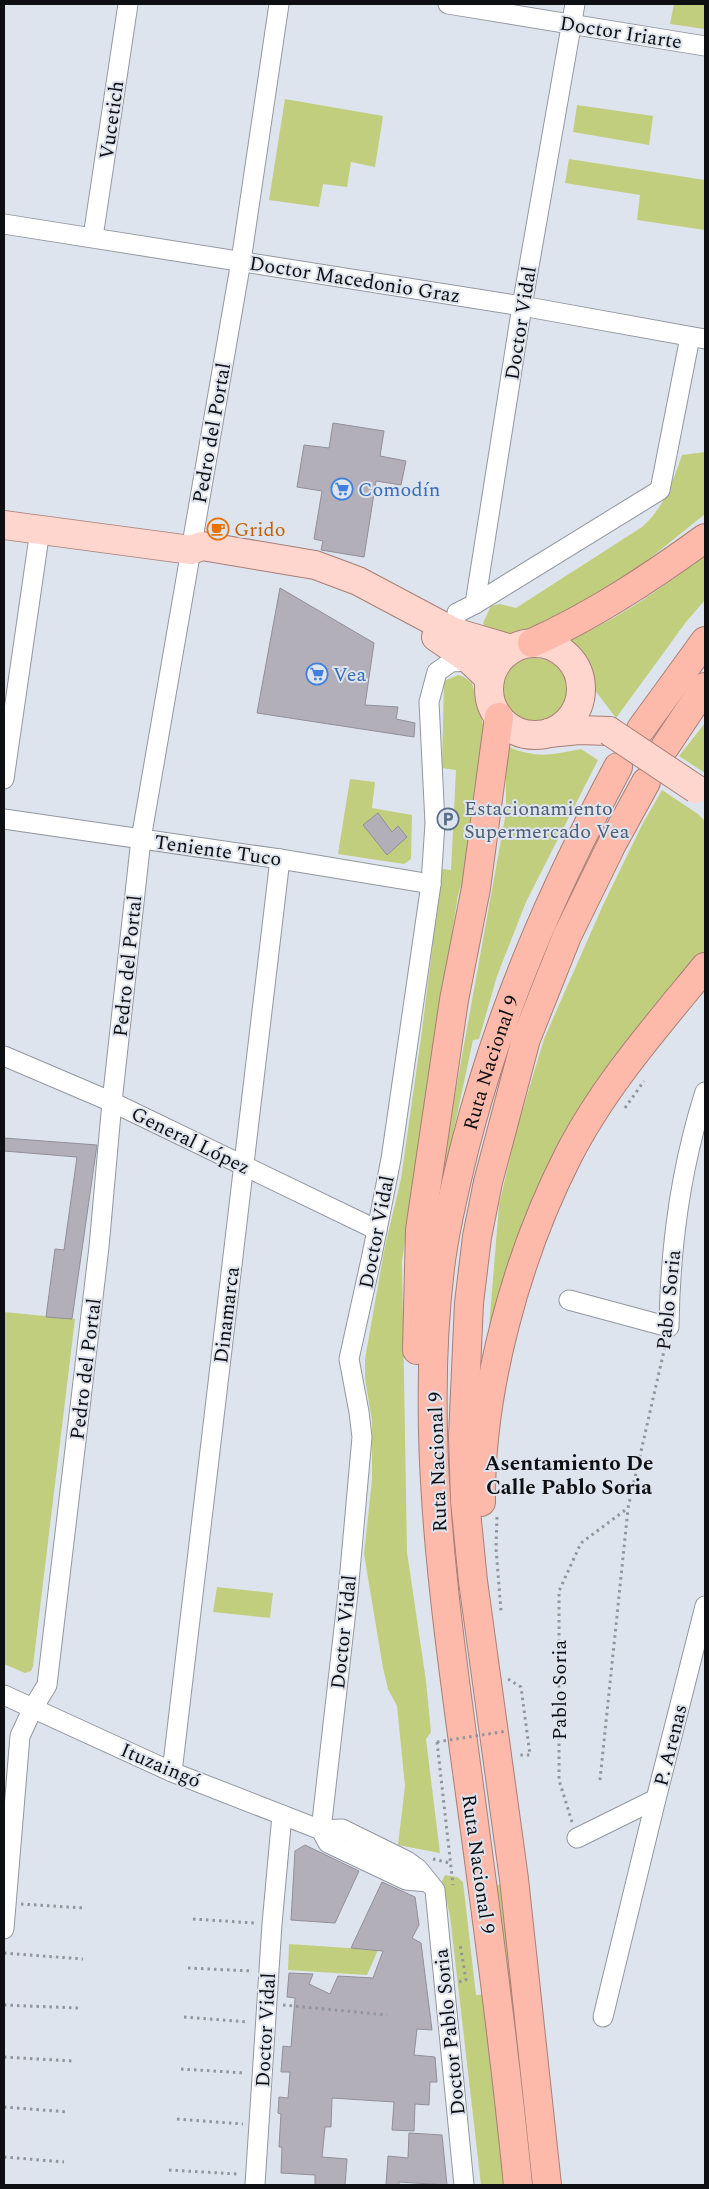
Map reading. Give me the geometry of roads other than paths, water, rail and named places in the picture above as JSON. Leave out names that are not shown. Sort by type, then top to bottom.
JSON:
[{"type":"highway","points":[[521,646],[562,629],[613,602],[705,538]]},
{"type":"highway","points":[[642,729],[705,641]]},
{"type":"highway","points":[[665,747],[705,687]]},
{"type":"highway","points":[[442,1576],[426,1503],[417,1411],[417,1312],[420,1230],[454,1000],[476,888],[498,717]]},
{"type":"highway","name":"Ruta Nacional 9","points":[[518,2185],[506,2062],[442,1576],[433,1449],[434,1370],[440,1269],[447,1218],[482,1080],[517,981],[539,926],[584,832],[618,767]]},
{"type":"highway","name":"Ruta Nacional 9","points":[[548,2185],[514,1879],[483,1656],[466,1511],[463,1438],[469,1303],[477,1237],[488,1182],[526,1040],[567,936],[612,844],[646,782]]},
{"type":"highway","points":[[483,1656],[482,1498],[484,1446],[492,1389],[517,1284],[532,1237],[568,1156],[586,1125],[639,1049],[705,967]]},
{"type":"main road","points":[[4,525],[190,550],[201,557],[319,578],[354,592],[444,641],[480,670],[489,692],[492,706],[498,717],[509,727],[521,733],[535,735],[579,730],[609,731]]},
{"type":"main road","points":[[190,550],[202,546],[315,565],[358,581],[454,632],[521,646],[544,644],[556,648],[574,666],[580,690],[609,731],[702,793]]},
{"type":"main road","points":[[480,670],[494,667],[502,657],[521,646]]},
{"type":"main road","points":[[549,733],[561,726],[571,716],[578,704],[580,690]]},
{"type":"street","name":"Vucetich","points":[[93,237],[128,4]]},
{"type":"street","name":"Pedro del Portal","points":[[4,1929],[20,1736],[33,1708],[47,1685],[99,1247],[112,1102],[140,839],[241,260],[279,4]]},
{"type":"street","name":"Doctor Iriarte","points":[[448,4],[705,46]]},
{"type":"street","name":"Doctor Vidal","points":[[475,604],[522,306],[575,4]]},
{"type":"street","name":"Doctor Macedonio Graz","points":[[4,224],[522,306],[698,338]]},
{"type":"street","points":[[454,632],[457,613],[475,604],[660,490],[698,338]]},
{"type":"street","points":[[4,779],[40,530]]},
{"type":"street","name":"Doctor Vidal","points":[[321,1830],[348,1592],[362,1437],[360,1412],[349,1359],[377,1230],[401,1095],[431,884],[435,823],[429,702],[437,672],[451,662],[480,670]]},
{"type":"street","name":"Teniente Tuco","points":[[4,819],[280,859],[431,884]]},
{"type":"street","name":"Dinamarca","points":[[172,1772],[280,859]]},
{"type":"street","name":"General López","points":[[4,1056],[112,1102],[377,1230]]},
{"type":"street","name":"Pablo Soria","points":[[569,1300],[669,1327],[671,1280],[680,1199],[688,1151],[705,1092]]},
{"type":"street","name":"P. Arenas","points":[[577,1838],[656,1799],[705,1606]]},
{"type":"street","name":"Ituzaingó","points":[[4,1695],[172,1772],[321,1830],[342,1829],[397,1856],[418,1869],[428,1882]]},
{"type":"street","points":[[604,2017],[656,1799]]},
{"type":"street","name":"Doctor Vidal","points":[[255,2180],[268,1972],[282,1815]]},
{"type":"street","name":"Doctor Pablo Soria","points":[[428,1882],[435,1890],[464,2185]]},
{"type":"place","name":"Comodín","points":[[342,489]]},
{"type":"place","name":"Grido","points":[[218,529]]},
{"type":"place","name":"Vea","points":[[317,674]]},
{"type":"place","name":"Estacionamiento Supermercado Vea","points":[[448,819]]},
{"type":"district","name":"Asentamiento De Calle Pablo Soria","points":[[569,1475]]}]
